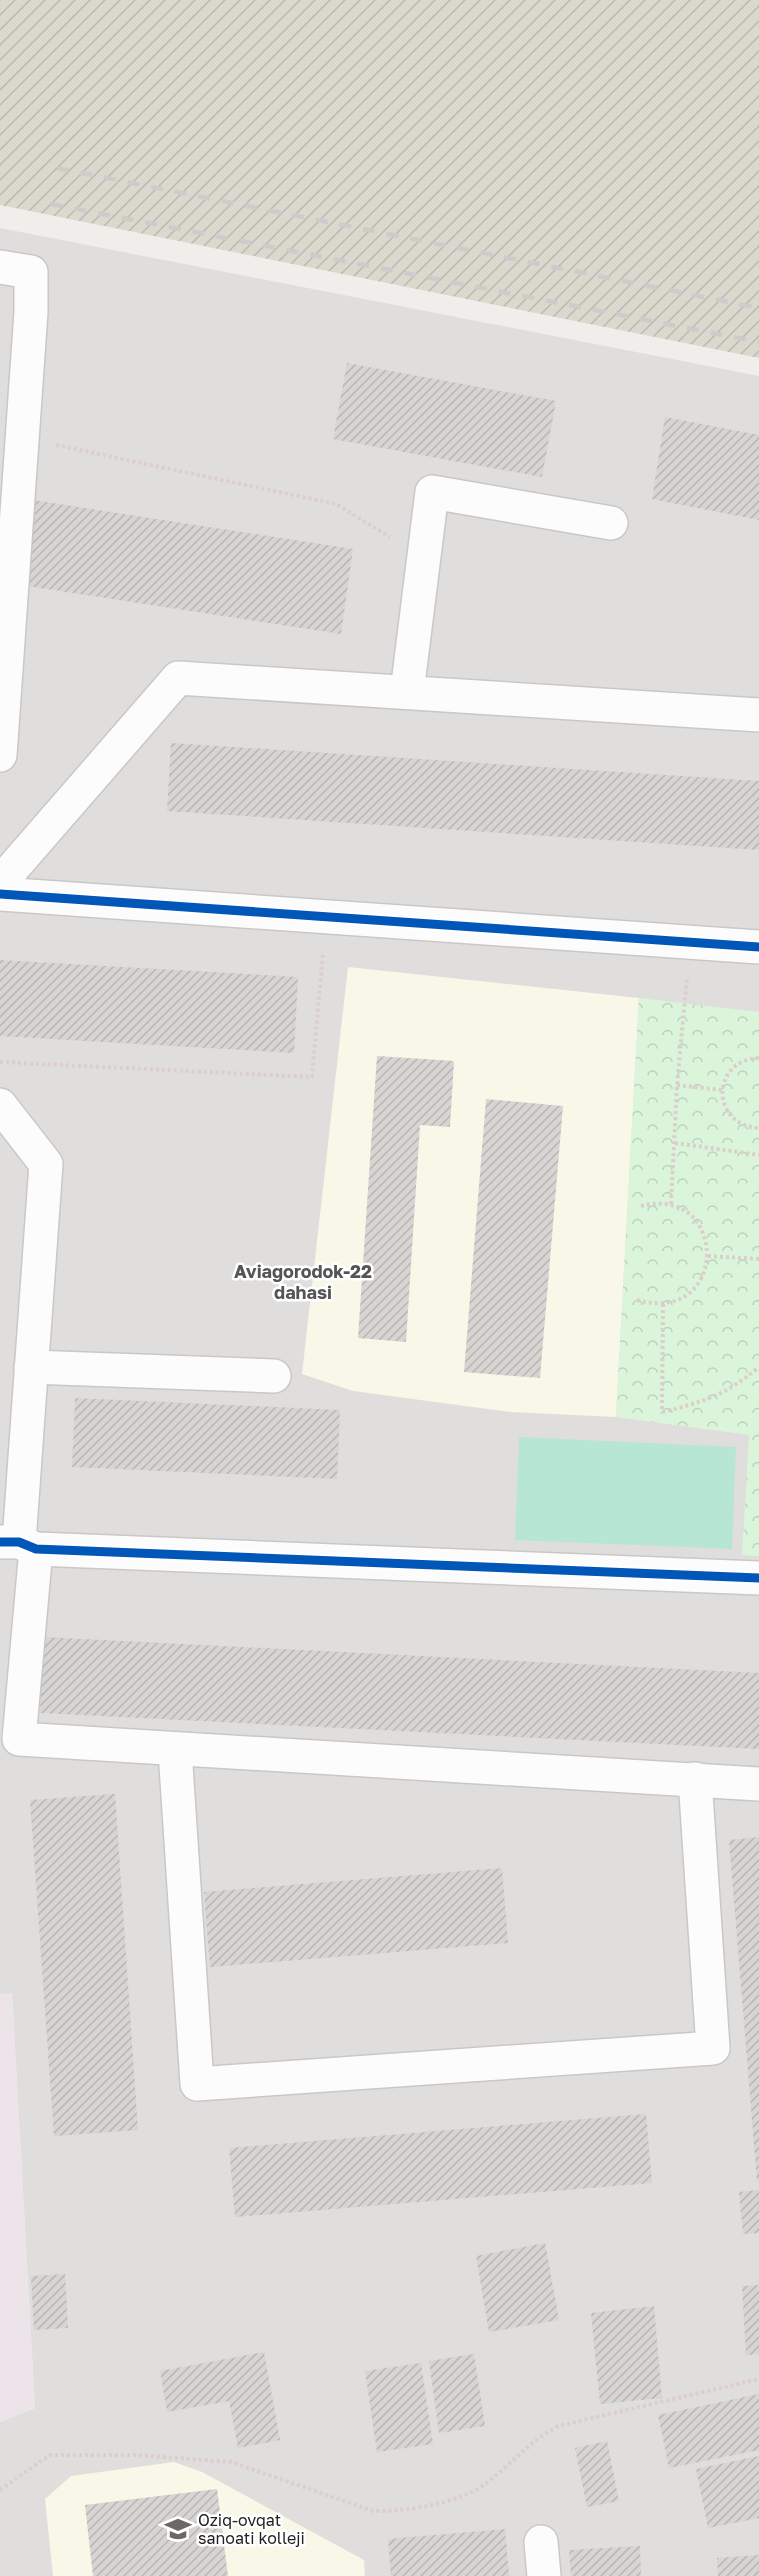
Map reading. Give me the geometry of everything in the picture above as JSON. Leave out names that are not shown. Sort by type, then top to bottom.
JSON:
[{"type":"street","points":[[0,267],[31,272],[31,312],[20,437],[0,755]]},
{"type":"street","points":[[407,692],[432,492],[611,523]]},
{"type":"street","points":[[0,883],[178,678],[759,715]]},
{"type":"street","points":[[0,894],[759,947]]},
{"type":"street","points":[[0,1104],[46,1164],[31,1367],[14,1399],[18,1544],[19,1739],[759,1784]]},
{"type":"street","points":[[31,1367],[274,1376]]},
{"type":"street","points":[[18,1544],[759,1578]]},
{"type":"street","points":[[175,1750],[197,2084],[714,2048],[695,1779]]},
{"type":"street","points":[[541,2542],[544,2576]]},
{"type":"path","points":[[20,437],[336,504],[424,558]]},
{"type":"path","points":[[0,1062],[312,1077],[327,916]]},
{"type":"path","points":[[671,1204],[677,1085],[687,975]]},
{"type":"path","points":[[759,1058],[740,1062],[731,1069],[722,1090],[723,1102],[728,1113],[747,1126],[759,1128]]},
{"type":"path","points":[[677,1085],[722,1090]]},
{"type":"path","points":[[675,1143],[759,1155]]},
{"type":"path","points":[[637,1300],[663,1304],[684,1297],[697,1286],[705,1272],[708,1256],[706,1239],[699,1223],[686,1211],[671,1204],[654,1203],[641,1206]]},
{"type":"path","points":[[708,1256],[759,1259]]},
{"type":"path","points":[[663,1304],[662,1412],[703,1402],[737,1385],[759,1367]]},
{"type":"path","points":[[0,2490],[50,2455],[137,2455],[231,2462],[373,2511],[395,2512],[444,2502],[484,2486],[532,2442],[558,2426],[759,2379]]},
{"type":"shaded area","points":[[0,0],[759,0],[759,358],[0,205]]},
{"type":"shaded area","points":[[0,228],[759,376],[759,2576],[0,2576],[0,2422],[35,2408],[12,1994],[0,1994]]},
{"type":"shaded area","points":[[348,967],[639,998],[616,1417],[510,1412],[353,1391],[302,1374]]},
{"type":"shaded area","points":[[12,1993],[35,2408],[0,2422],[0,1994]]},
{"type":"shaded area","name":"Oziq-ovqat sanoati kolleji","points":[[174,2462],[202,2472],[364,2560],[365,2576],[53,2576],[45,2499],[71,2476]]},
{"type":"green space","points":[[639,998],[759,1012],[759,1556],[742,1555],[749,1435],[616,1417]]},
{"type":"green space","points":[[519,1437],[736,1447],[732,1549],[515,1540]]},
{"type":"building","points":[[347,363],[556,401],[542,477],[333,439]]},
{"type":"building","points":[[665,417],[759,435],[759,520],[652,499]]},
{"type":"building","points":[[26,499],[353,549],[341,634],[14,584]]},
{"type":"building","points":[[171,743],[759,781],[759,850],[167,811]]},
{"type":"building","points":[[0,960],[298,977],[294,1053],[0,1036]]},
{"type":"building","points":[[377,1056],[454,1061],[450,1127],[420,1125],[406,1342],[358,1338]]},
{"type":"building","points":[[486,1099],[563,1106],[540,1378],[464,1372]]},
{"type":"building","points":[[75,1398],[340,1410],[337,1479],[72,1467]]},
{"type":"building","points":[[43,1637],[759,1673],[759,1749],[40,1713]]},
{"type":"building","points":[[115,1794],[138,2130],[54,2136],[30,1800]]},
{"type":"building","points":[[759,1837],[759,2181],[757,2181],[729,1840]]},
{"type":"building","points":[[502,1868],[508,1943],[210,1967],[204,1892]]},
{"type":"building","points":[[646,2114],[652,2183],[235,2217],[229,2148]]},
{"type":"building","points":[[759,2190],[759,2233],[743,2234],[739,2192]]},
{"type":"building","points":[[545,2243],[559,2320],[489,2332],[476,2256]]},
{"type":"building","points":[[65,2274],[68,2328],[34,2330],[31,2276]]},
{"type":"building","points":[[759,2285],[759,2354],[746,2355],[742,2286]]},
{"type":"building","points":[[654,2306],[662,2398],[600,2404],[591,2313]]},
{"type":"building","points":[[264,2352],[280,2440],[238,2448],[229,2401],[167,2412],[160,2371]]},
{"type":"building","points":[[474,2354],[485,2426],[439,2433],[429,2361]]},
{"type":"building","points":[[421,2363],[433,2444],[377,2452],[365,2371]]},
{"type":"building","points":[[759,2394],[759,2450],[669,2468],[658,2415]]},
{"type":"building","points":[[607,2441],[619,2501],[587,2507],[575,2448]]},
{"type":"building","points":[[759,2456],[759,2518],[708,2528],[696,2469]]},
{"type":"building","points":[[217,2489],[228,2576],[93,2576],[85,2505]]},
{"type":"building","points":[[505,2529],[509,2576],[391,2576],[388,2539]]},
{"type":"building","points":[[640,2546],[641,2576],[571,2576],[569,2550]]},
{"type":"building","points":[[759,2555],[759,2576],[718,2576],[717,2558]]},
{"type":"railway","points":[[57,168],[759,308]]},
{"type":"railway","points":[[51,204],[759,342]]},
{"type":"cycle path","points":[[0,894],[759,947]]},
{"type":"cycle path","points":[[0,1542],[19,1542],[36,1549],[759,1578]]},
{"type":"place","name":"Oziq-ovqat sanoati kolleji","points":[[178,2529]]},
{"type":"district","name":"Aviagorodok-22 dahasi","points":[[303,1281]]}]
